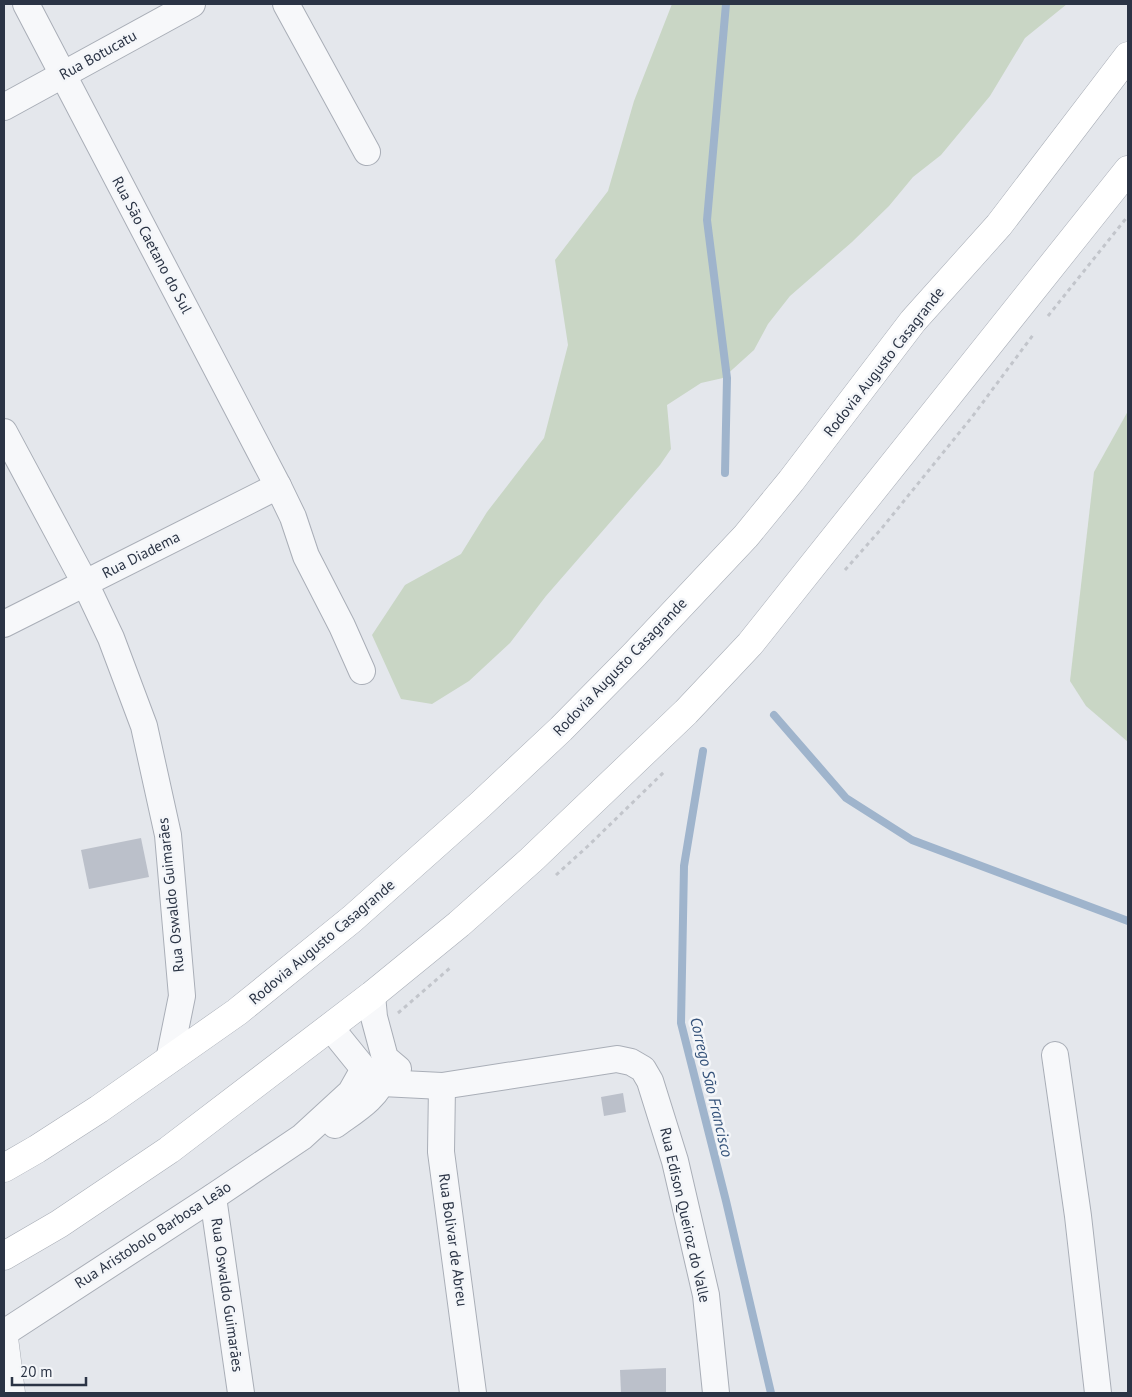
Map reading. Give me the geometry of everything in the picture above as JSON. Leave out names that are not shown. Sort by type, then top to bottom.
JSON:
[{"type":"main road","name":"Rodovia Augusto Casagrande","points":[[4,1168],[91,1114],[237,1012],[352,919],[555,736],[746,536],[791,481],[913,321],[999,225],[1128,56]]},
{"type":"main road","points":[[4,1256],[60,1224],[169,1150],[372,994],[459,924],[531,860],[686,712],[750,644],[1128,170]]},
{"type":"street","name":"Rua São Caetano do Sul","points":[[26,4],[278,486],[306,556],[342,626],[362,671]]},
{"type":"street","name":"Rua Botucatu","points":[[4,107],[192,4]]},
{"type":"street","points":[[286,4],[367,152]]},
{"type":"street","name":"Rua Oswaldo Guimarães","points":[[4,432],[85,583],[111,638],[144,726],[168,835],[182,996],[169,1060]]},
{"type":"street","name":"Rua Diadema","points":[[4,624],[278,486]]},
{"type":"street","points":[[372,994],[377,1070]]},
{"type":"street","points":[[330,1027],[377,1070],[438,1086]]},
{"type":"street","points":[[1055,1055],[1078,1216],[1098,1393]]},
{"type":"street","name":"Rua Edison Queiroz do Valle","points":[[438,1086],[617,1059],[632,1062],[643,1069],[650,1081],[675,1161],[706,1295],[716,1393]]},
{"type":"street","name":"Rua Aristobolo Barbosa Leão","points":[[4,1333],[302,1137],[377,1070]]},
{"type":"street","name":"Rua Bolivar de Abreu","points":[[438,1086],[441,1152],[474,1393]]},
{"type":"street","name":"Rua Oswaldo Guimarães","points":[[213,1197],[241,1393]]},
{"type":"street","points":[[4,1338],[11,1393]]},
{"type":"green space","points":[[672,4],[1067,4],[1025,38],[990,96],[941,155],[913,177],[889,206],[852,242],[790,296],[768,324],[754,350],[723,378],[701,383],[667,405],[671,449],[660,465],[546,596],[510,643],[469,681],[432,704],[401,699],[372,635],[405,585],[461,554],[487,512],[544,438],[568,345],[555,260],[608,191],[634,101]]},
{"type":"green space","points":[[1128,411],[1128,742],[1086,706],[1070,681],[1094,472]]},
{"type":"building","points":[[141,838],[149,877],[89,889],[81,850]]},
{"type":"building","points":[[623,1093],[626,1112],[604,1116],[601,1097]]},
{"type":"building","points":[[666,1368],[666,1393],[621,1393],[620,1370]]},
{"type":"waterway","points":[[725,473],[727,378],[707,220],[726,4]]},
{"type":"waterway","points":[[774,715],[846,798],[912,840],[1128,921]]},
{"type":"waterway","name":"Corrego São Francisco","points":[[703,751],[684,866],[681,1023],[726,1201],[771,1393]]}]
